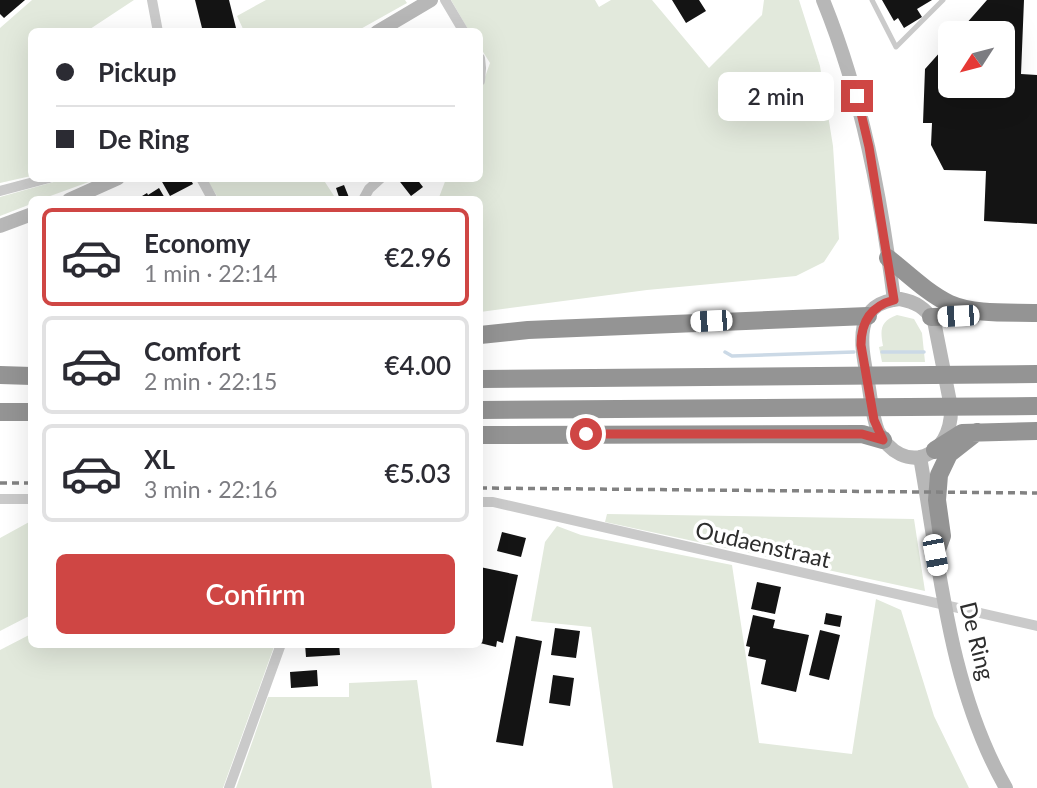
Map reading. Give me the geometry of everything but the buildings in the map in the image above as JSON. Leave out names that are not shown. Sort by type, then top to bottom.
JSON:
[{"type":"highway","points":[[888,258],[948,303],[996,312],[1037,313]]},
{"type":"highway","points":[[934,321],[996,312]]},
{"type":"highway","points":[[483,335],[554,329],[866,320]]},
{"type":"highway","points":[[483,379],[1037,374]]},
{"type":"highway","points":[[0,375],[28,376]]},
{"type":"highway","points":[[483,410],[1037,406]]},
{"type":"highway","points":[[0,412],[28,412]]},
{"type":"highway","points":[[927,454],[962,433],[1037,431]]},
{"type":"highway","points":[[935,555],[942,536],[937,500],[939,475],[949,454],[977,432]]},
{"type":"highway","points":[[483,435],[862,434],[883,440]]},
{"type":"main road","points":[[384,28],[432,0]]},
{"type":"main road","points":[[823,0],[842,46],[857,96],[869,147],[894,300]]},
{"type":"main road","points":[[78,196],[109,182]]},
{"type":"main road","points":[[0,226],[28,216]]},
{"type":"main road","points":[[894,300],[918,304],[934,321],[951,419],[948,434],[927,454],[898,453],[883,440],[874,420],[861,345],[866,320],[882,304],[894,300]]},
{"type":"main road","name":"De Ring","points":[[927,454],[935,555],[948,624],[974,718],[1006,788]]},
{"type":"street","points":[[152,0],[157,28]]},
{"type":"street","points":[[445,0],[462,28]]},
{"type":"street","points":[[0,191],[34,182]]},
{"type":"street","points":[[365,196],[377,182]]},
{"type":"street","points":[[0,499],[28,499]]},
{"type":"street","name":"Oudaenstraat","points":[[483,502],[493,502],[1037,626]]},
{"type":"street","points":[[229,788],[280,648]]},
{"type":"lane","points":[[872,0],[896,47],[943,0]]},
{"type":"shaded area","points":[[32,0],[134,0],[92,28],[28,28],[28,177],[0,183],[0,28]]},
{"type":"shaded area","points":[[266,0],[405,0],[407,3],[362,28],[243,28],[237,16]]},
{"type":"shaded area","points":[[451,0],[595,0],[599,7],[611,0],[652,0],[709,68],[762,15],[764,0],[799,0],[820,66],[833,146],[839,239],[824,262],[796,276],[647,290],[483,312],[483,196],[440,196],[445,182],[483,182],[483,83],[490,63],[483,52],[483,28],[467,28]]},
{"type":"shaded area","points":[[54,182],[89,182],[50,196],[28,196],[28,205],[0,216],[0,197]]},
{"type":"shaded area","points":[[208,182],[325,182],[334,196],[217,196]]},
{"type":"shaded area","points":[[897,315],[914,319],[922,333],[925,362],[882,362],[879,347],[883,346],[882,327],[887,320]]},
{"type":"shaded area","points":[[607,514],[914,519],[925,591],[605,522]]},
{"type":"shaded area","points":[[28,523],[28,617],[0,631],[0,538]]},
{"type":"shaded area","points":[[557,526],[581,535],[732,565],[759,743],[852,754],[876,599],[901,610],[934,716],[969,788],[613,788],[591,627],[531,621],[545,542]]},
{"type":"shaded area","points":[[28,636],[28,648],[274,648],[223,788],[0,788],[0,650]]},
{"type":"shaded area","points":[[417,680],[432,788],[236,788],[268,697],[349,697],[349,683]]},
{"type":"waterway","points":[[725,352],[732,356],[854,352]]},
{"type":"waterway","points":[[882,352],[924,352]]},
{"type":"railway","points":[[0,483],[28,483]]},
{"type":"railway","points":[[483,488],[1037,493]]},
{"type":"route","points":[[586,434],[862,434],[883,440],[874,420],[861,345],[862,327],[872,312],[882,304],[894,300],[869,147],[857,96]]}]
